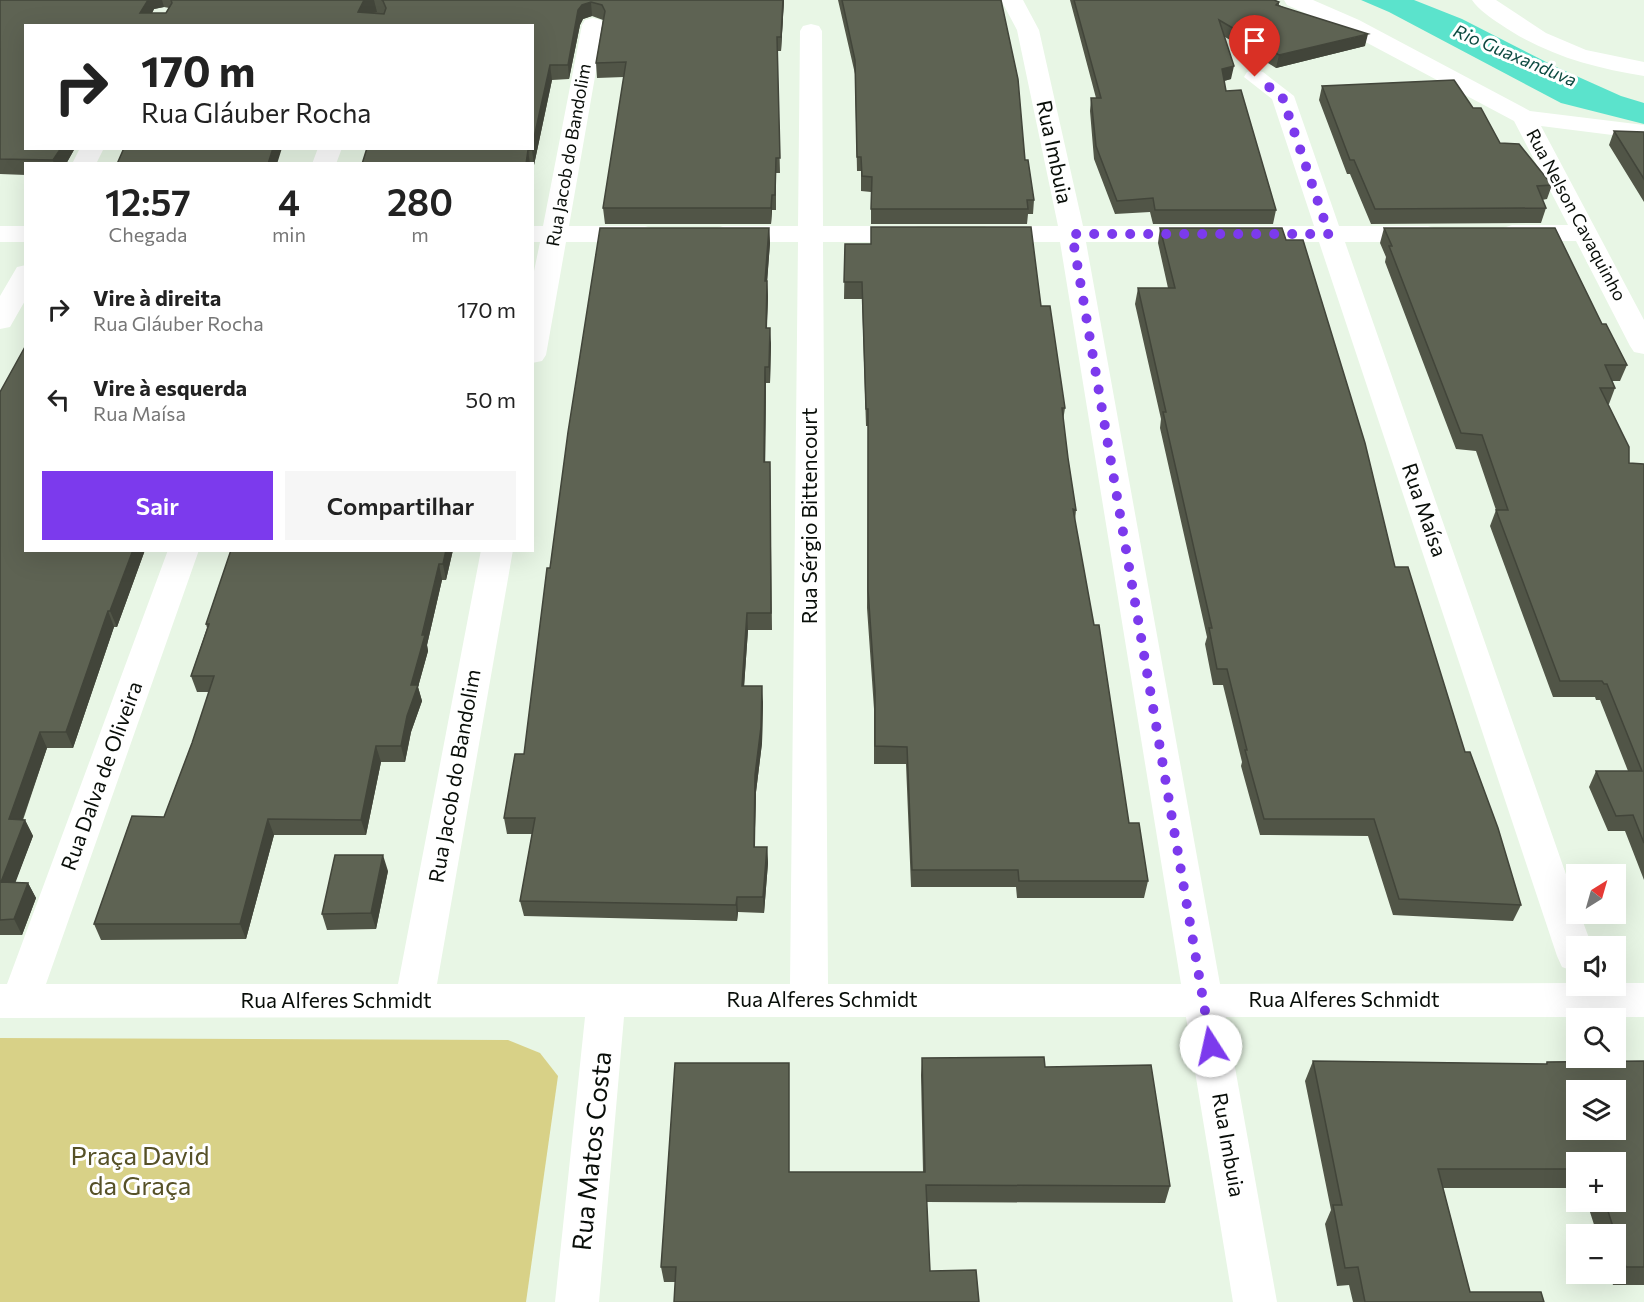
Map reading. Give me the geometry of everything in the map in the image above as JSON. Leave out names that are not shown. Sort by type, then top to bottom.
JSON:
[{"type":"street","name":"Rua Imbuia","points":[[1012,0],[1028,30],[1072,234],[1255,1302]]},
{"type":"street","points":[[1295,0],[1350,25],[1524,117],[1644,132]]},
{"type":"street","points":[[1483,0],[1515,26],[1542,42],[1597,60],[1644,69]]},
{"type":"street","name":"Rua Jacob do Bandolim","points":[[534,336],[544,234],[593,25]]},
{"type":"street","name":"Rua Sérgio Bittencourt","points":[[809,1000],[811,31]]},
{"type":"street","name":"Rua Maísa","points":[[1255,77],[1282,96],[1569,936]]},
{"type":"street","name":"Rua Nelson Cavaquinho","points":[[1524,117],[1644,346]]},
{"type":"street","points":[[1492,234],[1585,233]]},
{"type":"street","points":[[0,234],[24,234]]},
{"type":"street","points":[[544,234],[1457,234]]},
{"type":"street","points":[[0,321],[24,277]]},
{"type":"street","name":"Rua Dalva de Oliveira","points":[[10,1001],[183,552]]},
{"type":"street","name":"Rua Jacob do Bandolim","points":[[414,1001],[497,552]]},
{"type":"street","name":"Rua Alferes Schmidt","points":[[10,1001],[1203,1000],[1566,993]]},
{"type":"street","name":"Rua Alferes Schmidt","points":[[1613,996],[1644,1000]]},
{"type":"street","name":"Rua Matos Costa","points":[[577,1302],[606,1000]]},
{"type":"green space","name":"Praça David da Graça","points":[[0,1038],[508,1040],[540,1053],[558,1076],[526,1302],[0,1302]]},
{"type":"water","name":"Rio Guaxanduva","points":[[1361,0],[1414,0],[1462,19],[1554,66],[1621,96],[1644,103],[1644,124],[1561,103],[1389,12]]},
{"type":"building","points":[[0,0],[148,0],[140,13],[166,13],[172,3],[171,0],[364,0],[358,12],[384,14],[386,8],[382,0],[783,0],[781,37],[777,37],[780,158],[776,158],[775,195],[772,195],[771,208],[603,208],[626,62],[596,63],[605,11],[602,5],[591,2],[582,5],[578,10],[568,65],[550,65],[534,138],[534,24],[24,24],[24,150],[60,150],[53,160],[0,159]]},
{"type":"building","points":[[842,0],[1001,0],[1018,79],[1025,160],[1028,160],[1034,200],[1027,200],[1028,209],[871,209],[872,177],[862,176],[861,157],[857,157],[855,60]]},
{"type":"building","points":[[1074,0],[1274,0],[1279,2],[1276,5],[1368,34],[1279,55],[1219,20],[1234,66],[1222,69],[1226,91],[1241,90],[1276,210],[1155,210],[1153,198],[1117,201],[1096,146],[1091,98],[1101,98]]},
{"type":"building","points":[[1454,80],[1473,108],[1481,108],[1500,143],[1519,144],[1552,185],[1537,186],[1546,208],[1375,209],[1354,160],[1350,160],[1322,86]]},
{"type":"building","points":[[1614,131],[1644,132],[1644,179]]},
{"type":"building","points":[[123,150],[272,150],[269,162],[118,162]]},
{"type":"building","points":[[366,150],[528,150],[526,162],[363,162]]},
{"type":"building","points":[[871,227],[1031,227],[1041,306],[1050,306],[1065,408],[1062,408],[1076,510],[1073,509],[1094,625],[1099,625],[1129,823],[1139,823],[1148,881],[1019,881],[1018,870],[912,870],[907,747],[875,746],[875,691],[868,590],[868,409],[866,409],[862,282],[844,282],[845,244],[871,244]]},
{"type":"building","points":[[600,228],[769,228],[765,281],[767,281],[766,328],[770,328],[769,367],[765,367],[764,462],[770,462],[771,613],[747,613],[742,686],[762,686],[761,727],[755,775],[754,847],[767,847],[763,897],[737,897],[736,905],[520,901],[535,818],[504,818],[515,754],[524,754],[547,568],[550,568],[568,432]]},
{"type":"building","points":[[1160,228],[1282,228],[1286,240],[1303,240],[1365,443],[1395,567],[1408,567],[1465,752],[1470,752],[1498,828],[1521,905],[1399,899],[1374,819],[1264,819],[1245,750],[1247,750],[1227,669],[1217,669],[1209,628],[1212,628],[1163,412],[1166,412],[1138,288],[1175,288]]},
{"type":"building","points":[[1384,228],[1555,228],[1602,324],[1606,324],[1627,365],[1605,365],[1615,388],[1600,388],[1629,447],[1629,463],[1644,464],[1644,843],[1633,815],[1616,816],[1596,771],[1642,771],[1607,684],[1602,681],[1560,681],[1496,510],[1508,510],[1482,435],[1461,433]]},
{"type":"building","points":[[24,349],[24,552],[132,552],[110,611],[108,611],[66,732],[40,732],[9,819],[25,820],[1,882],[28,883],[14,919],[0,920],[0,392]]},
{"type":"building","points":[[230,552],[446,552],[443,564],[439,564],[422,635],[425,635],[411,685],[418,685],[407,716],[401,746],[376,746],[361,820],[268,819],[240,924],[94,924],[132,816],[164,817],[192,743],[214,676],[191,676],[209,624],[206,624]]},
{"type":"building","points":[[335,855],[383,855],[371,913],[322,914]]},
{"type":"building","points":[[1044,1057],[1045,1067],[1151,1065],[1170,1186],[926,1185],[930,1271],[976,1270],[979,1302],[674,1302],[676,1267],[661,1267],[675,1063],[789,1063],[789,1172],[925,1172],[922,1058]]},
{"type":"building","points":[[1313,1061],[1547,1064],[1547,1062],[1566,1062],[1566,1068],[1626,1068],[1626,1061],[1644,1061],[1644,1267],[1626,1267],[1626,1224],[1612,1224],[1608,1212],[1626,1212],[1626,1152],[1566,1152],[1566,1169],[1438,1169],[1470,1292],[1541,1292],[1544,1302],[1365,1302],[1358,1267],[1345,1268],[1333,1205],[1342,1205]]},
{"type":"route","points":[[1211,1046],[1072,234],[1329,234],[1282,96],[1255,77]]}]
